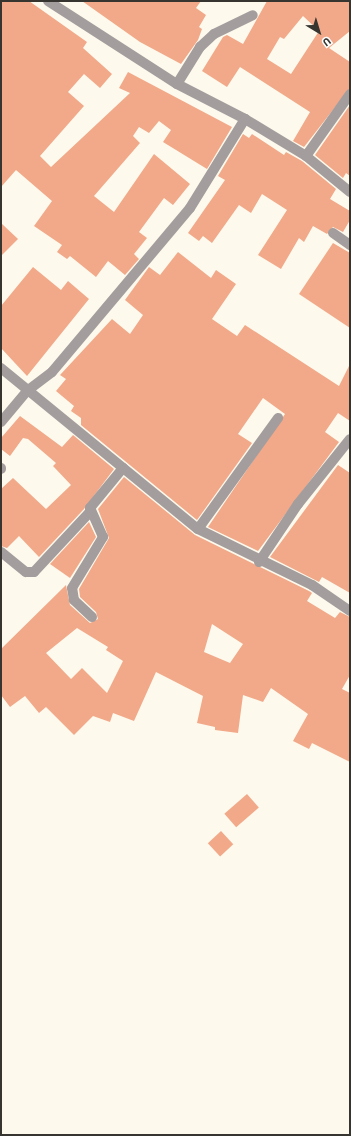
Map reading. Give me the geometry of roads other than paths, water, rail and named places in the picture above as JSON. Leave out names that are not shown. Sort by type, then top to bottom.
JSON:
[{"type":"street","points":[[48,1],[177,84],[245,119],[306,156],[350,192]]},
{"type":"street","points":[[177,84],[200,47],[214,34],[253,15]]},
{"type":"street","points":[[306,156],[350,94]]},
{"type":"street","points":[[1,422],[27,390],[52,372],[190,208],[245,119]]},
{"type":"street","points":[[333,233],[350,244]]},
{"type":"street","points":[[1,368],[198,529],[229,542],[259,562],[312,585],[350,611]]},
{"type":"street","points":[[198,529],[278,418]]},
{"type":"street","points":[[259,562],[298,504],[350,439]]},
{"type":"street","points":[[1,552],[26,572],[34,572],[90,512],[123,468]]},
{"type":"street","points":[[90,512],[103,537],[72,588],[74,600],[92,617]]}]
